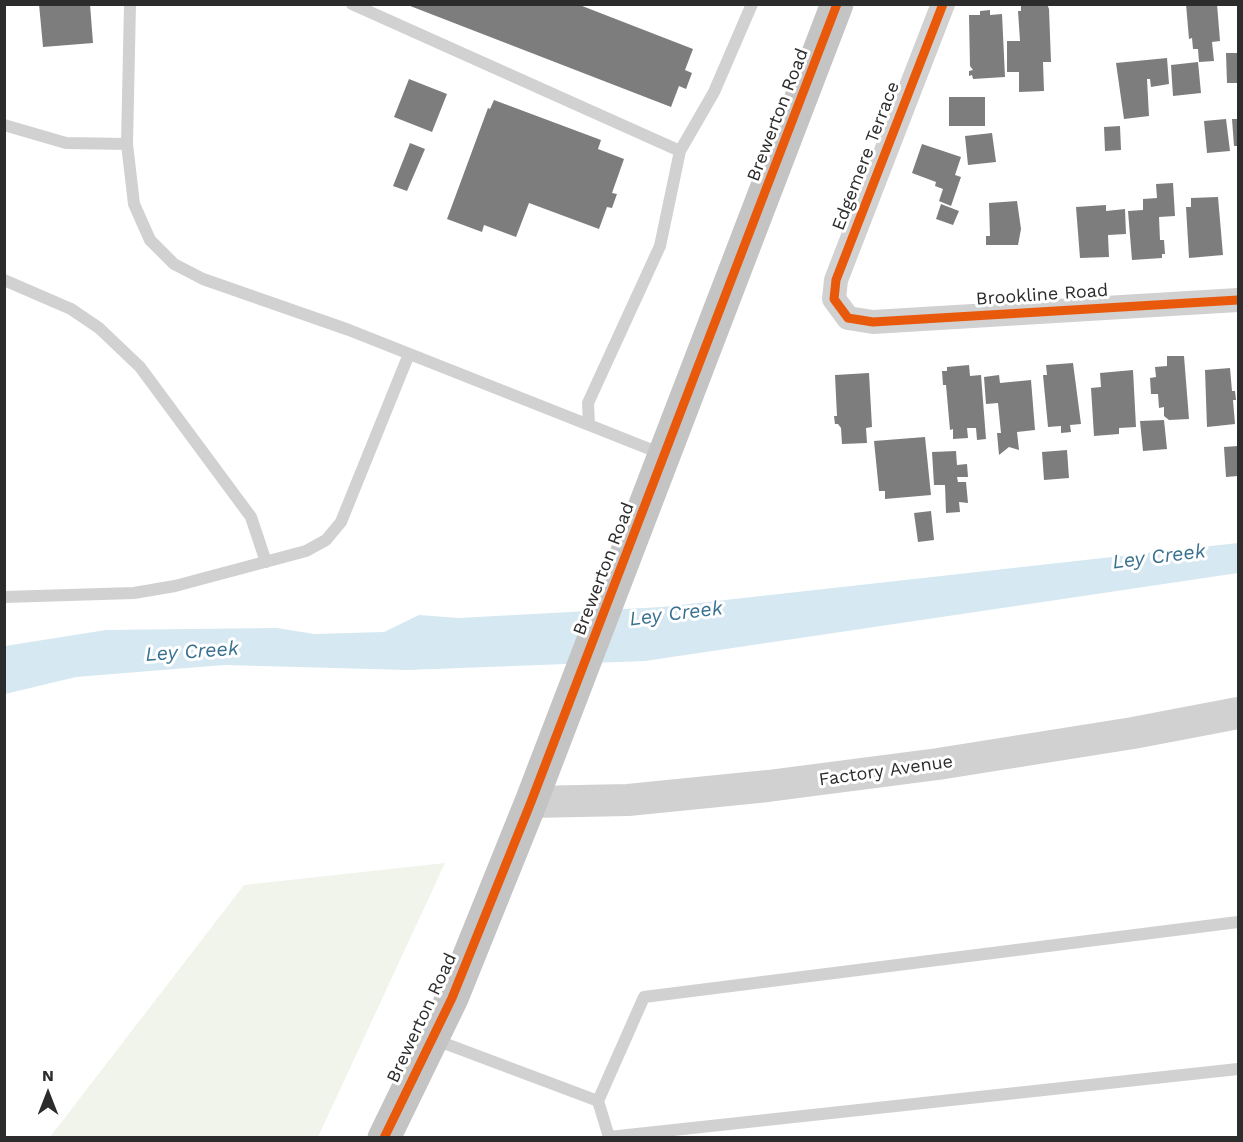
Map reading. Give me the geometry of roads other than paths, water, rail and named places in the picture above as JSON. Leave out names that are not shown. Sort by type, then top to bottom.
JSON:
[{"type":"main road","name":"Brewerton Road","points":[[384,1137],[452,998],[531,802],[622,570],[837,4]]},
{"type":"street","name":"Edgemere Terrace","points":[[848,318],[834,299],[836,280],[943,4]]},
{"type":"street","name":"Brookline Road","points":[[848,318],[873,322],[1239,300]]},
{"type":"street","name":"Factory Avenue","points":[[531,802],[628,800],[768,786],[950,762],[1133,733],[1239,713]]},
{"type":"lane","points":[[130,4],[127,144],[134,204],[150,240],[174,264],[203,279],[409,354],[665,456]]},
{"type":"lane","points":[[352,4],[680,151]]},
{"type":"lane","points":[[589,425],[588,403],[660,246],[680,151],[714,92],[752,4]]},
{"type":"lane","points":[[4,124],[66,143],[127,144]]},
{"type":"lane","points":[[4,280],[70,309],[99,328],[140,367],[251,517],[266,562]]},
{"type":"lane","points":[[4,597],[134,593],[175,586],[306,551],[326,540],[336,530],[409,354]]},
{"type":"lane","points":[[1239,922],[644,997],[598,1101],[609,1137],[1239,1069]]},
{"type":"lane","points":[[432,1039],[598,1101]]},
{"type":"water","name":"Ley Creek","points":[[1238,543],[1238,573],[645,661],[408,670],[224,665],[76,677],[5,694],[5,646],[106,630],[277,628],[314,634],[384,632],[419,615],[459,618],[662,607]]}]
